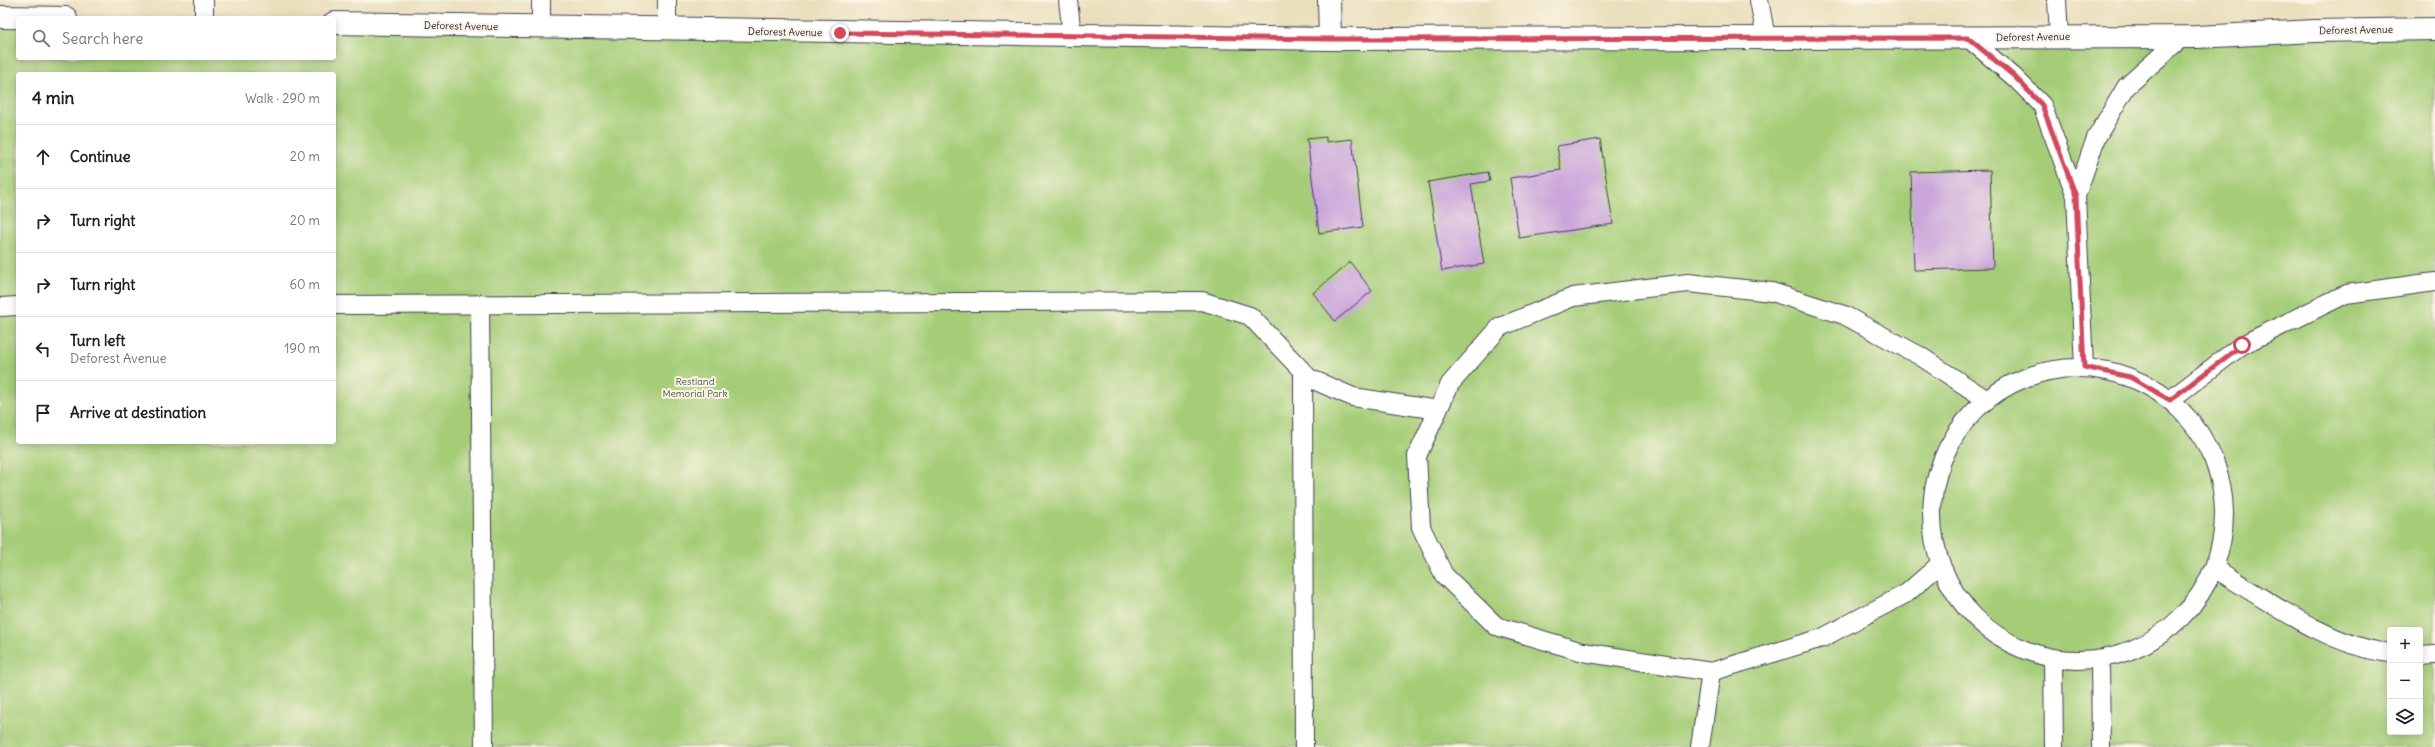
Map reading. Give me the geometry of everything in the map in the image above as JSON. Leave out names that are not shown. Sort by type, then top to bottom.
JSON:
[{"type":"street","points":[[1329,0],[1330,39]]},
{"type":"street","points":[[0,17],[16,17]]},
{"type":"street","name":"Deforest Avenue","points":[[336,23],[541,28],[1330,39],[1968,38],[2184,36],[2435,29]]},
{"type":"lane","points":[[204,0],[204,16]]},
{"type":"lane","points":[[541,0],[541,28]]},
{"type":"lane","points":[[667,0],[667,30]]},
{"type":"lane","points":[[1068,0],[1072,36]]},
{"type":"lane","points":[[1759,0],[1766,38]]},
{"type":"lane","points":[[2057,0],[2059,37]]},
{"type":"lane","points":[[2076,196],[2096,138],[2126,87],[2184,36]]},
{"type":"lane","points":[[1968,38],[2014,76],[2042,105],[2076,196],[2084,367]]},
{"type":"lane","points":[[2170,400],[2242,345],[2346,294],[2435,282]]},
{"type":"lane","points":[[1940,564],[1907,593],[1822,638],[1711,672],[1583,652],[1496,626],[1444,575],[1421,527],[1418,456],[1450,384],[1500,327],[1573,297],[1688,283],[1772,292],[1844,315],[1920,356],[1988,400]]},
{"type":"lane","points":[[336,305],[1202,301],[1250,316],[1309,378],[1353,396],[1438,410]]},
{"type":"lane","points":[[480,304],[484,747]]},
{"type":"lane","points":[[0,307],[16,306]]},
{"type":"lane","points":[[2084,367],[2130,377],[2170,400],[2201,434],[2220,476],[2224,522],[2214,568],[2188,611],[2148,643],[2100,660],[2077,661],[2053,659],[2017,648],[1984,627],[1958,599],[1940,564],[1931,518],[1938,470],[1960,427],[1994,394],[2037,373],[2084,367]]},
{"type":"lane","points":[[1303,371],[1304,747]]},
{"type":"lane","points":[[2214,568],[2300,621],[2369,651],[2387,653]]},
{"type":"lane","points":[[2423,656],[2435,655]]},
{"type":"lane","points":[[2053,659],[2054,747]]},
{"type":"lane","points":[[2100,660],[2101,747]]},
{"type":"lane","points":[[1700,747],[1711,672]]},
{"type":"green space","name":"Restland Memorial Park","points":[[0,21],[16,21],[16,60],[336,60],[336,24],[1968,38],[2435,32],[2435,747],[0,747]]},
{"type":"building","points":[[1326,137],[1326,142],[1352,139],[1363,227],[1319,233],[1307,139]]},
{"type":"building","points":[[1600,139],[1613,224],[1519,238],[1510,178],[1561,170],[1557,146]]},
{"type":"building","points":[[1990,170],[1993,268],[1914,270],[1911,172]]},
{"type":"building","points":[[1488,172],[1490,181],[1471,184],[1484,264],[1442,271],[1428,182]]},
{"type":"building","points":[[1350,262],[1372,291],[1335,321],[1313,293]]},
{"type":"route","points":[[840,33],[1330,39],[1968,38],[2014,76],[2042,105],[2076,196],[2084,367],[2130,377],[2170,400],[2242,345]]}]
